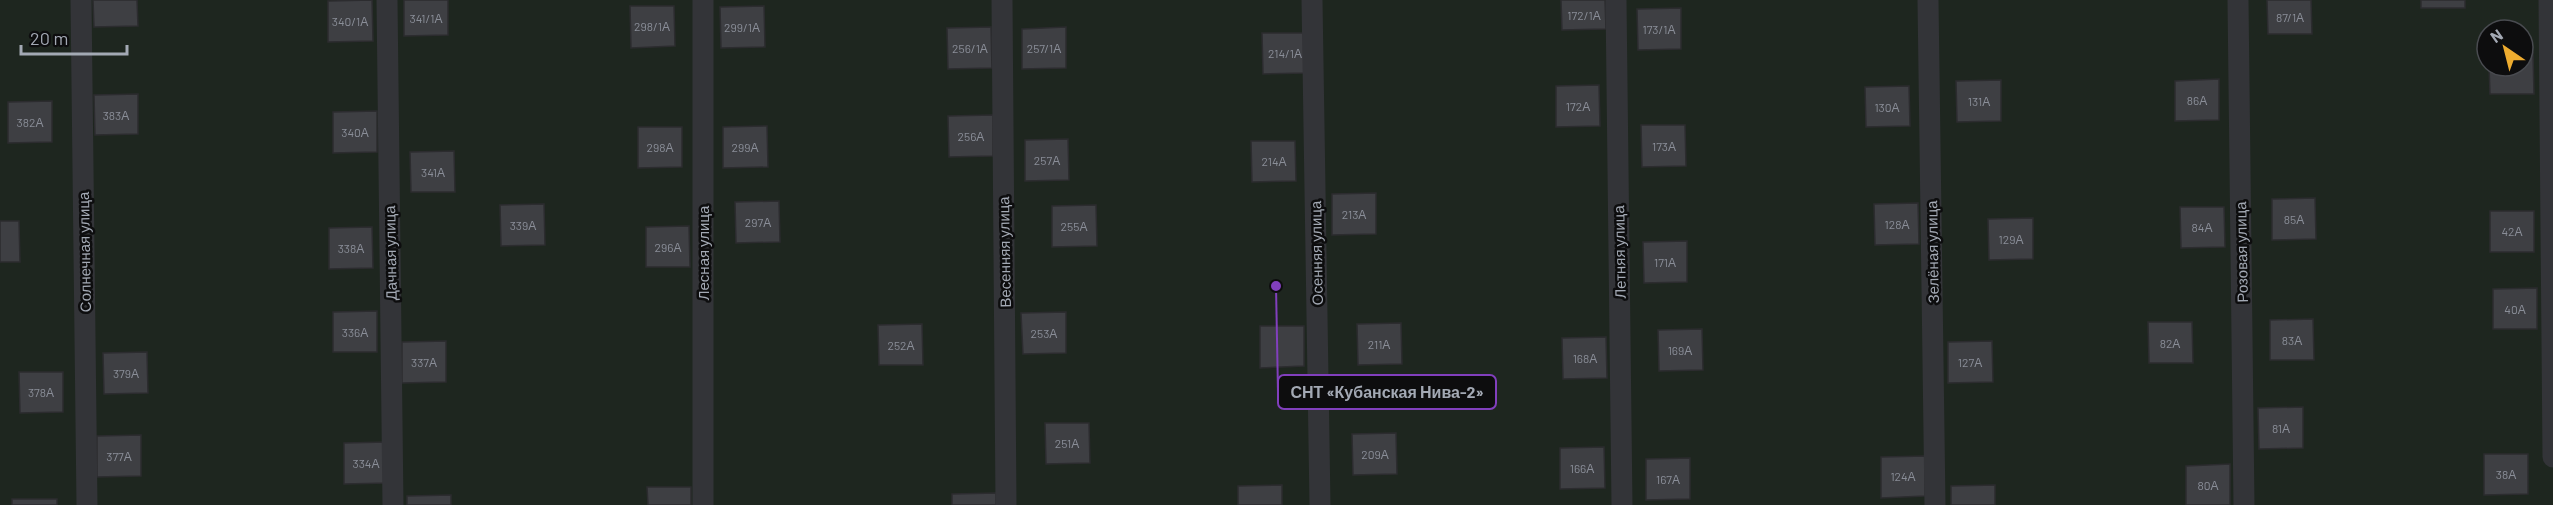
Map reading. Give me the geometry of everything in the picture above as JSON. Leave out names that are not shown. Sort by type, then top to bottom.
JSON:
[{"type":"lane","name":"Солнечная улица","points":[[81,0],[87,505]]},
{"type":"lane","name":"Дачная улица","points":[[387,0],[393,505]]},
{"type":"lane","name":"Лесная улица","points":[[703,0],[703,505]]},
{"type":"lane","name":"Весенняя улица","points":[[1002,0],[1006,505]]},
{"type":"lane","name":"Осенняя улица","points":[[1312,0],[1320,505]]},
{"type":"lane","name":"Летняя улица","points":[[1616,0],[1622,505]]},
{"type":"lane","name":"Зелёная улица","points":[[1928,0],[1935,505]]},
{"type":"lane","name":"Розовая улица","points":[[2238,0],[2244,505]]},
{"type":"lane","points":[[2549,0],[2553,458]]},
{"type":"shaded area","points":[[0,0],[2553,0],[2553,505],[0,505]]},
{"type":"building","points":[[93,0],[137,0],[138,26],[94,27]]},
{"type":"building","points":[[372,0],[373,41],[328,42],[328,1]]},
{"type":"building","points":[[404,0],[448,0],[448,35],[404,36]]},
{"type":"building","points":[[1561,0],[1605,0],[1606,29],[1562,30]]},
{"type":"building","points":[[2267,0],[2311,0],[2312,34],[2268,34]]},
{"type":"building","points":[[2421,0],[2465,0],[2465,8],[2421,8]]},
{"type":"building","points":[[630,6],[674,6],[675,46],[631,48]]},
{"type":"building","points":[[764,6],[765,47],[721,48],[720,7]]},
{"type":"building","points":[[1681,8],[1681,49],[1638,50],[1637,9]]},
{"type":"building","points":[[991,27],[992,68],[948,69],[947,28]]},
{"type":"building","points":[[1066,27],[1066,68],[1022,69],[1022,29]]},
{"type":"building","points":[[1262,33],[1306,33],[1307,73],[1263,74]]},
{"type":"building","points":[[2489,78],[2534,78],[2534,94],[2490,94]]},
{"type":"building","points":[[2219,79],[2219,120],[2175,121],[2175,81]]},
{"type":"building","points":[[2001,80],[2001,121],[1957,122],[1956,81]]},
{"type":"building","points":[[1599,85],[1600,126],[1556,127],[1556,86]]},
{"type":"building","points":[[1909,86],[1910,126],[1866,127],[1865,87]]},
{"type":"building","points":[[138,94],[138,134],[95,135],[94,95]]},
{"type":"building","points":[[52,101],[52,142],[8,143],[8,102]]},
{"type":"building","points":[[377,111],[377,152],[333,153],[333,112]]},
{"type":"building","points":[[993,115],[993,156],[949,157],[948,116]]},
{"type":"building","points":[[1641,125],[1685,125],[1686,166],[1642,167]]},
{"type":"building","points":[[767,126],[768,167],[723,168],[723,127]]},
{"type":"building","points":[[638,127],[682,127],[682,167],[638,168]]},
{"type":"building","points":[[1068,139],[1069,180],[1025,181],[1025,140]]},
{"type":"building","points":[[1251,141],[1295,141],[1296,181],[1252,182]]},
{"type":"building","points":[[454,151],[455,192],[411,192],[410,152]]},
{"type":"building","points":[[1376,193],[1376,234],[1332,235],[1332,194]]},
{"type":"building","points":[[2315,198],[2316,239],[2272,240],[2272,199]]},
{"type":"building","points":[[779,201],[780,242],[736,243],[735,202]]},
{"type":"building","points":[[1918,203],[1919,244],[1875,245],[1874,204]]},
{"type":"building","points":[[544,204],[545,245],[501,246],[500,205]]},
{"type":"building","points":[[1096,205],[1097,246],[1052,247],[1052,206]]},
{"type":"building","points":[[2180,207],[2224,207],[2225,247],[2181,248]]},
{"type":"building","points":[[2490,211],[2534,211],[2534,252],[2490,252]]},
{"type":"building","points":[[2033,218],[2033,259],[1989,260],[1988,219]]},
{"type":"building","points":[[0,221],[19,221],[20,262],[0,262]]},
{"type":"building","points":[[689,226],[690,267],[646,267],[646,227]]},
{"type":"building","points":[[372,227],[373,268],[329,269],[329,228]]},
{"type":"building","points":[[1687,241],[1687,282],[1644,283],[1643,242]]},
{"type":"building","points":[[2537,288],[2537,329],[2493,329],[2493,289]]},
{"type":"building","points":[[377,311],[377,352],[333,352],[333,312]]},
{"type":"building","points":[[1066,312],[1066,353],[1023,354],[1021,313]]},
{"type":"building","points":[[2313,319],[2314,360],[2270,360],[2270,320]]},
{"type":"building","points":[[2148,322],[2192,322],[2193,363],[2149,363]]},
{"type":"building","points":[[1401,323],[1402,364],[1358,365],[1357,324]]},
{"type":"building","points":[[922,324],[923,365],[879,365],[878,325]]},
{"type":"building","points":[[1260,326],[1304,326],[1304,366],[1260,368]]},
{"type":"building","points":[[1702,329],[1703,370],[1659,371],[1658,330]]},
{"type":"building","points":[[1606,337],[1607,378],[1563,379],[1562,338]]},
{"type":"building","points":[[446,341],[446,382],[402,383],[402,342]]},
{"type":"building","points":[[1992,341],[1993,382],[1948,383],[1948,342]]},
{"type":"building","points":[[147,352],[148,393],[104,394],[103,353]]},
{"type":"building","points":[[19,372],[63,372],[63,412],[20,413]]},
{"type":"building","points":[[2303,407],[2303,448],[2259,449],[2258,408]]},
{"type":"building","points":[[1045,423],[1089,423],[1090,463],[1046,464]]},
{"type":"building","points":[[1396,433],[1397,474],[1353,475],[1352,434]]},
{"type":"building","points":[[141,435],[141,476],[97,477],[97,436]]},
{"type":"building","points":[[387,442],[389,483],[344,484],[344,443]]},
{"type":"building","points":[[1604,447],[1605,488],[1560,489],[1560,448]]},
{"type":"building","points":[[2484,454],[2528,454],[2528,494],[2484,495]]},
{"type":"building","points":[[1925,456],[1925,496],[1881,498],[1881,457]]},
{"type":"building","points":[[1690,458],[1690,499],[1646,500],[1646,459]]},
{"type":"building","points":[[2230,464],[2230,505],[2186,505],[2186,466]]},
{"type":"building","points":[[1282,485],[1282,505],[1238,505],[1238,486]]},
{"type":"building","points":[[1995,485],[1995,505],[1951,505],[1951,486]]},
{"type":"building","points":[[647,487],[691,487],[691,505],[648,505]]},
{"type":"building","points":[[996,493],[996,505],[952,505],[952,494]]},
{"type":"building","points":[[451,495],[451,505],[407,505],[407,496]]},
{"type":"building","points":[[12,499],[57,499],[57,505],[12,505]]},
{"type":"place","name":"СНТ «Кубанская Нива-2»","points":[[1276,286]]}]
